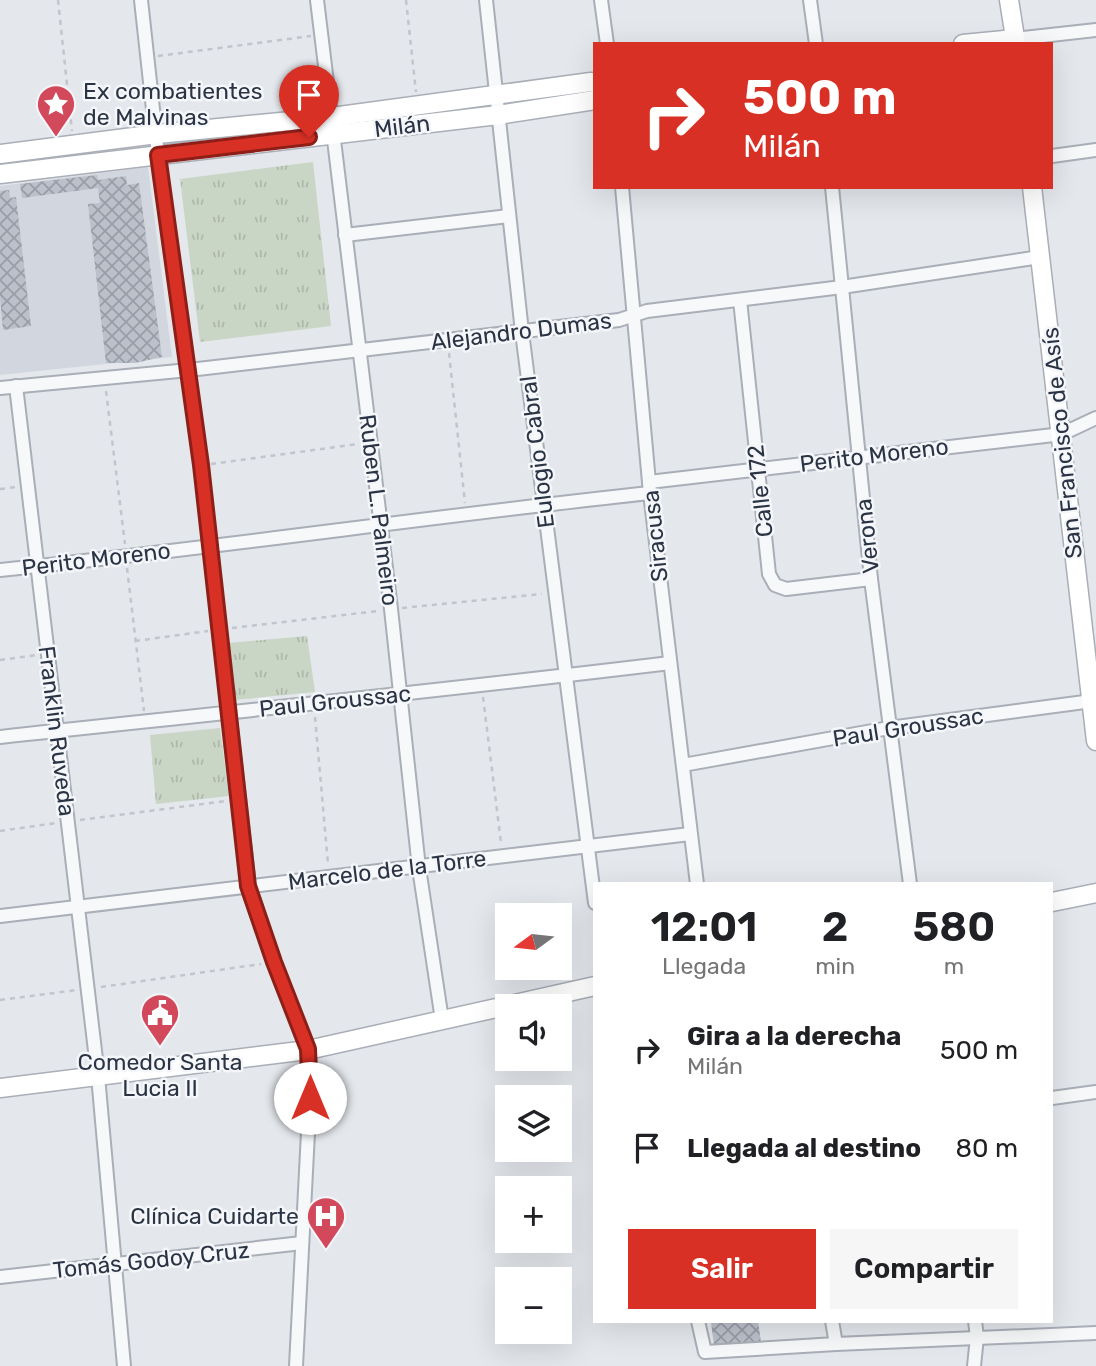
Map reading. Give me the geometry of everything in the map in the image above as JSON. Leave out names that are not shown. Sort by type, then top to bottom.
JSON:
[{"type":"street","points":[[141,0],[158,155],[201,465],[248,886],[308,1049],[311,1074],[296,1366]]},
{"type":"street","name":"Ruben L. Palmeiro","points":[[317,0],[391,609],[419,868],[442,1020]]},
{"type":"street","name":"Eulogio Cabral","points":[[486,0],[522,332],[593,889]]},
{"type":"street","points":[[601,0],[607,42]]},
{"type":"street","points":[[810,0],[816,42]]},
{"type":"street","points":[[1009,0],[1015,41],[1096,30]]},
{"type":"street","name":"Milán","points":[[0,174],[158,155],[333,126],[417,106],[593,82]]},
{"type":"street","name":"Milán","points":[[0,154],[157,134],[498,115],[593,100]]},
{"type":"street","points":[[1053,156],[1096,150]]},
{"type":"street","name":"Siracusa","points":[[622,189],[649,487],[697,882]]},
{"type":"street","name":"Verona","points":[[832,189],[871,579],[910,882]]},
{"type":"street","name":"San Francisco de Asís","points":[[1032,189],[1062,434],[1089,617],[1096,741]]},
{"type":"street","points":[[345,235],[509,216]]},
{"type":"street","name":"Alejandro Dumas","points":[[0,388],[189,370],[619,320],[647,311],[842,287],[1040,257]]},
{"type":"street","name":"Calle 172","points":[[740,300],[769,574],[775,585],[786,589],[871,579]]},
{"type":"street","name":"Franklin Ruveda","points":[[16,386],[98,1076],[124,1366]]},
{"type":"street","name":"Perito Moreno","points":[[0,570],[543,504],[757,469],[1062,434],[1096,418]]},
{"type":"street","name":"Paul Groussac","points":[[0,737],[482,686],[670,663]]},
{"type":"street","name":"Paul Groussac","points":[[683,765],[889,728],[1092,701]]},
{"type":"street","name":"Marcelo de la Torre","points":[[0,916],[690,834]]},
{"type":"street","points":[[1053,902],[1096,893]]},
{"type":"street","points":[[0,1088],[308,1049],[593,986]]},
{"type":"street","points":[[1053,1098],[1096,1091]]},
{"type":"street","name":"Tomás Godoy Cruz","points":[[0,1277],[302,1243]]},
{"type":"street","points":[[698,1323],[705,1352],[1096,1333]]},
{"type":"street","points":[[832,1323],[836,1344]]},
{"type":"street","points":[[974,1366],[978,1338],[975,1323]]},
{"type":"street","points":[[739,1351],[740,1366]]},
{"type":"path","points":[[58,0],[74,144]]},
{"type":"path","points":[[405,0],[417,106]]},
{"type":"path","points":[[148,58],[321,35]]},
{"type":"path","points":[[447,340],[467,513]]},
{"type":"path","points":[[201,465],[370,442]]},
{"type":"path","points":[[0,489],[27,486]]},
{"type":"path","points":[[135,641],[554,592]]},
{"type":"path","points":[[0,660],[47,654]]},
{"type":"path","points":[[482,686],[503,857]]},
{"type":"path","points":[[314,702],[330,877]]},
{"type":"path","points":[[0,831],[239,799]]},
{"type":"path","points":[[0,1000],[274,962]]},
{"type":"shaded area","points":[[148,167],[172,357],[0,375],[0,186]]},
{"type":"green space","points":[[313,162],[331,326],[200,342],[180,179]]},
{"type":"green space","points":[[307,636],[315,692],[235,700],[228,643]]},
{"type":"green space","points":[[220,728],[229,796],[156,804],[150,735]]},
{"type":"building","points":[[97,175],[98,180],[126,176],[127,185],[139,183],[162,357],[135,363],[106,363],[88,204],[100,203],[98,188],[22,198],[20,184]]},
{"type":"building","points":[[9,190],[10,198],[16,197],[31,326],[3,330],[0,297],[0,191]]},
{"type":"building","points":[[711,1323],[758,1323],[761,1342],[714,1346]]},
{"type":"place","name":"Ex combatientes de Malvinas","points":[[56,138]]},
{"type":"place","name":"Comedor Santa Lucia II","points":[[160,1047]]},
{"type":"place","name":"Clínica Cuidarte","points":[[326,1250]]},
{"type":"route","points":[[309,137],[158,155],[201,465],[248,886],[308,1049],[310,1098]]}]
